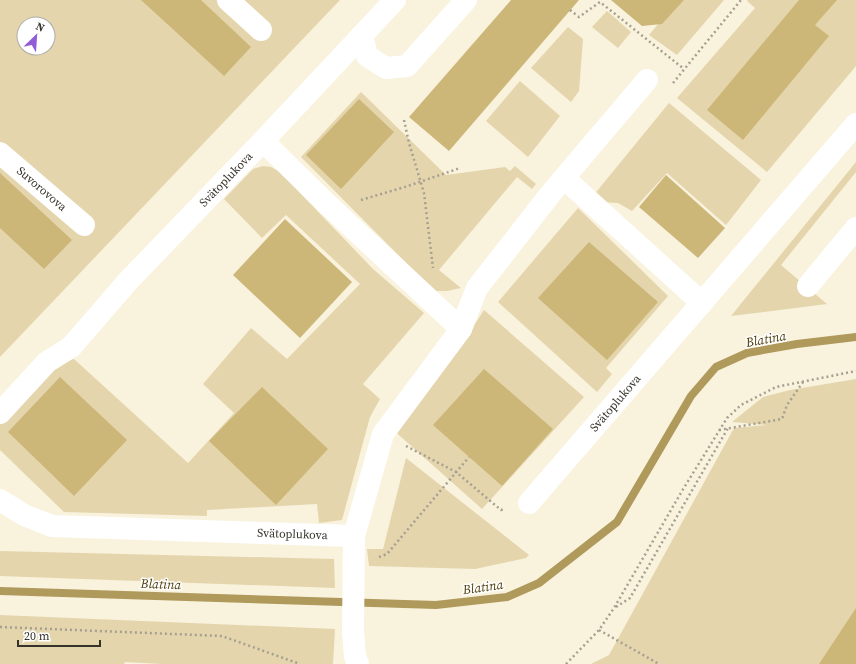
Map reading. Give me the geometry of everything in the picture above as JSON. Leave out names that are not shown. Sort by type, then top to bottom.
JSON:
[{"type":"street","points":[[228,0],[261,30]]},
{"type":"street","name":"Svätoplukova","points":[[0,413],[47,362],[71,346],[129,280],[263,141],[395,0]]},
{"type":"street","points":[[362,35],[367,56],[386,68],[407,66],[466,0]]},
{"type":"street","points":[[358,664],[354,656],[353,632],[354,536],[382,434],[461,330],[477,288],[564,178],[647,80]]},
{"type":"street","name":"Svätoplukova","points":[[529,503],[856,124]]},
{"type":"street","points":[[263,141],[326,204],[461,330]]},
{"type":"street","name":"Suvorovova","points":[[0,153],[84,225]]},
{"type":"street","points":[[564,178],[702,303]]},
{"type":"street","points":[[808,286],[856,228]]},
{"type":"street","name":"Svätoplukova","points":[[0,500],[24,515],[52,526],[354,536]]},
{"type":"path","points":[[672,84],[741,0]]},
{"type":"path","points":[[570,10],[579,17],[600,2],[684,69]]},
{"type":"path","points":[[404,120],[408,143],[424,193],[433,269]]},
{"type":"path","points":[[356,200],[421,182],[460,168]]},
{"type":"path","points":[[566,664],[599,630],[614,608],[682,491],[727,418],[741,405],[776,387],[856,371]]},
{"type":"path","points":[[719,430],[782,418],[791,398],[803,381]]},
{"type":"path","points":[[614,608],[630,598],[728,428]]},
{"type":"path","points":[[382,434],[456,472],[501,510],[529,503]]},
{"type":"path","points":[[375,558],[387,554],[469,457]]},
{"type":"path","points":[[0,628],[222,636],[300,664]]},
{"type":"path","points":[[599,630],[659,664]]},
{"type":"shaded area","points":[[0,0],[340,0],[0,357]]},
{"type":"shaded area","points":[[678,0],[724,0],[677,55],[649,35]]},
{"type":"shaded area","points":[[856,0],[856,66],[767,172],[677,98],[755,8],[747,1]]},
{"type":"shaded area","points":[[607,11],[631,32],[618,48],[592,27]]},
{"type":"shaded area","points":[[568,27],[583,39],[579,91],[571,102],[531,68]]},
{"type":"shaded area","points":[[520,81],[560,116],[528,157],[486,121]]},
{"type":"shaded area","points":[[361,92],[446,175],[505,167],[510,171],[515,166],[536,184],[532,189],[517,177],[439,270],[461,288],[447,291],[434,291],[301,157]]},
{"type":"shaded area","points":[[669,103],[761,180],[726,225],[667,173],[632,211],[618,203],[599,202],[593,196]]},
{"type":"shaded area","points":[[856,162],[856,172],[781,265],[827,304],[731,316]]},
{"type":"shaded area","points":[[263,166],[271,167],[280,172],[373,269],[424,313],[363,384],[380,399],[370,417],[342,520],[319,523],[317,504],[207,510],[207,516],[64,512],[0,450],[0,418],[51,364],[74,359],[188,463],[234,413],[203,384],[251,328],[287,359],[360,284],[286,215],[262,238],[224,199],[253,169]]},
{"type":"shaded area","points":[[578,208],[668,296],[606,368],[612,374],[597,392],[498,302]]},
{"type":"shaded area","points":[[484,310],[584,397],[482,509],[391,428],[456,353]]},
{"type":"shaded area","points":[[856,379],[856,664],[591,664],[609,655],[734,428],[767,425],[732,422],[763,397],[790,390]]},
{"type":"shaded area","points":[[406,458],[529,555],[526,558],[475,569],[369,566],[367,549],[383,549]]},
{"type":"shaded area","points":[[0,551],[334,559],[335,588],[0,576]]},
{"type":"shaded area","points":[[0,615],[335,629],[333,664],[162,664],[125,662],[124,664],[0,664]]},
{"type":"building","points":[[141,0],[201,0],[251,47],[224,76]]},
{"type":"building","points":[[511,0],[579,0],[449,151],[409,117]]},
{"type":"building","points":[[611,0],[684,0],[662,24],[642,26]]},
{"type":"building","points":[[799,0],[837,0],[815,25],[829,36],[743,140],[707,110]]},
{"type":"building","points":[[359,99],[394,132],[341,189],[306,155]]},
{"type":"building","points":[[0,173],[72,240],[44,269],[0,228]]},
{"type":"building","points":[[666,175],[725,228],[698,258],[639,207]]},
{"type":"building","points":[[285,219],[352,282],[300,338],[233,275]]},
{"type":"building","points":[[589,242],[658,302],[607,360],[538,298]]},
{"type":"building","points":[[484,369],[553,429],[502,486],[433,425]]},
{"type":"building","points":[[60,377],[127,440],[74,496],[8,432]]},
{"type":"building","points":[[262,387],[328,449],[276,505],[209,441]]},
{"type":"building","points":[[856,608],[856,664],[819,664]]},
{"type":"waterway","name":"Blatina","points":[[0,591],[436,605],[507,597],[539,583],[617,522],[691,396],[716,367],[747,353],[797,344],[856,337]]}]
